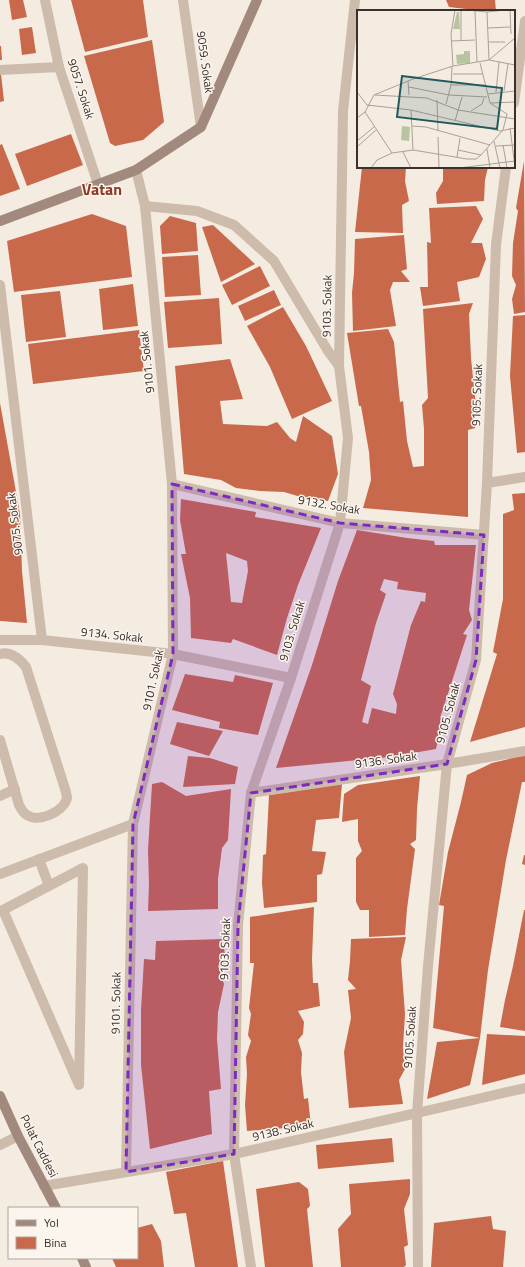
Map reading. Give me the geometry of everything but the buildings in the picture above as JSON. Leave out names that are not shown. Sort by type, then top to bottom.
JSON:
[{"type":"main road","points":[[0,221],[136,170],[201,127],[257,0]]},
{"type":"main road","name":"Polat Caddesi","points":[[0,1096],[18,1136],[55,1207]]},
{"type":"street","name":"9057. Sokak","points":[[44,0],[59,67],[98,184]]},
{"type":"street","name":"9059. Sokak","points":[[183,0],[201,127]]},
{"type":"street","name":"9103. Sokak","points":[[252,1267],[234,1154],[238,925],[251,793],[291,678],[340,523],[348,438],[338,366],[343,111],[355,0]]},
{"type":"street","points":[[515,96],[525,21]]},
{"type":"street","points":[[0,70],[59,67]]},
{"type":"street","name":"9105. Sokak","points":[[418,1267],[417,1113],[428,966],[447,764],[476,660],[487,483],[496,245],[506,168]]},
{"type":"street","name":"9101. Sokak","points":[[126,1172],[133,824],[173,654],[172,484],[145,206],[136,170]]},
{"type":"street","points":[[145,206],[198,211],[234,225],[274,261],[338,366]]},
{"type":"street","name":"9075. Sokak","points":[[0,285],[42,640]]},
{"type":"street","points":[[487,483],[525,477]]},
{"type":"street","name":"9132. Sokak","points":[[172,484],[340,523],[484,535]]},
{"type":"street","name":"9134. Sokak","points":[[0,640],[42,640],[173,654],[291,678]]},
{"type":"street","points":[[0,654],[4,653],[13,655],[20,659],[26,667],[66,792],[67,798],[62,808],[53,814],[43,817],[34,818],[27,816],[19,805],[0,740]]},
{"type":"street","name":"9136. Sokak","points":[[251,793],[525,751]]},
{"type":"street","points":[[0,796],[15,789]]},
{"type":"street","points":[[0,874],[133,824]]},
{"type":"street","points":[[39,859],[49,886]]},
{"type":"street","points":[[83,868],[79,1085],[2,910],[49,886],[83,868]]},
{"type":"street","name":"9138. Sokak","points":[[44,1186],[234,1154],[525,1088]]},
{"type":"street","points":[[0,1145],[18,1136]]},
{"type":"highlighted area","points":[[172,484],[340,523],[484,535],[476,660],[447,764],[251,793],[238,925],[234,1154],[126,1172],[133,824],[173,654]]},
{"type":"district","name":"Vatan","points":[[102,189]]}]
